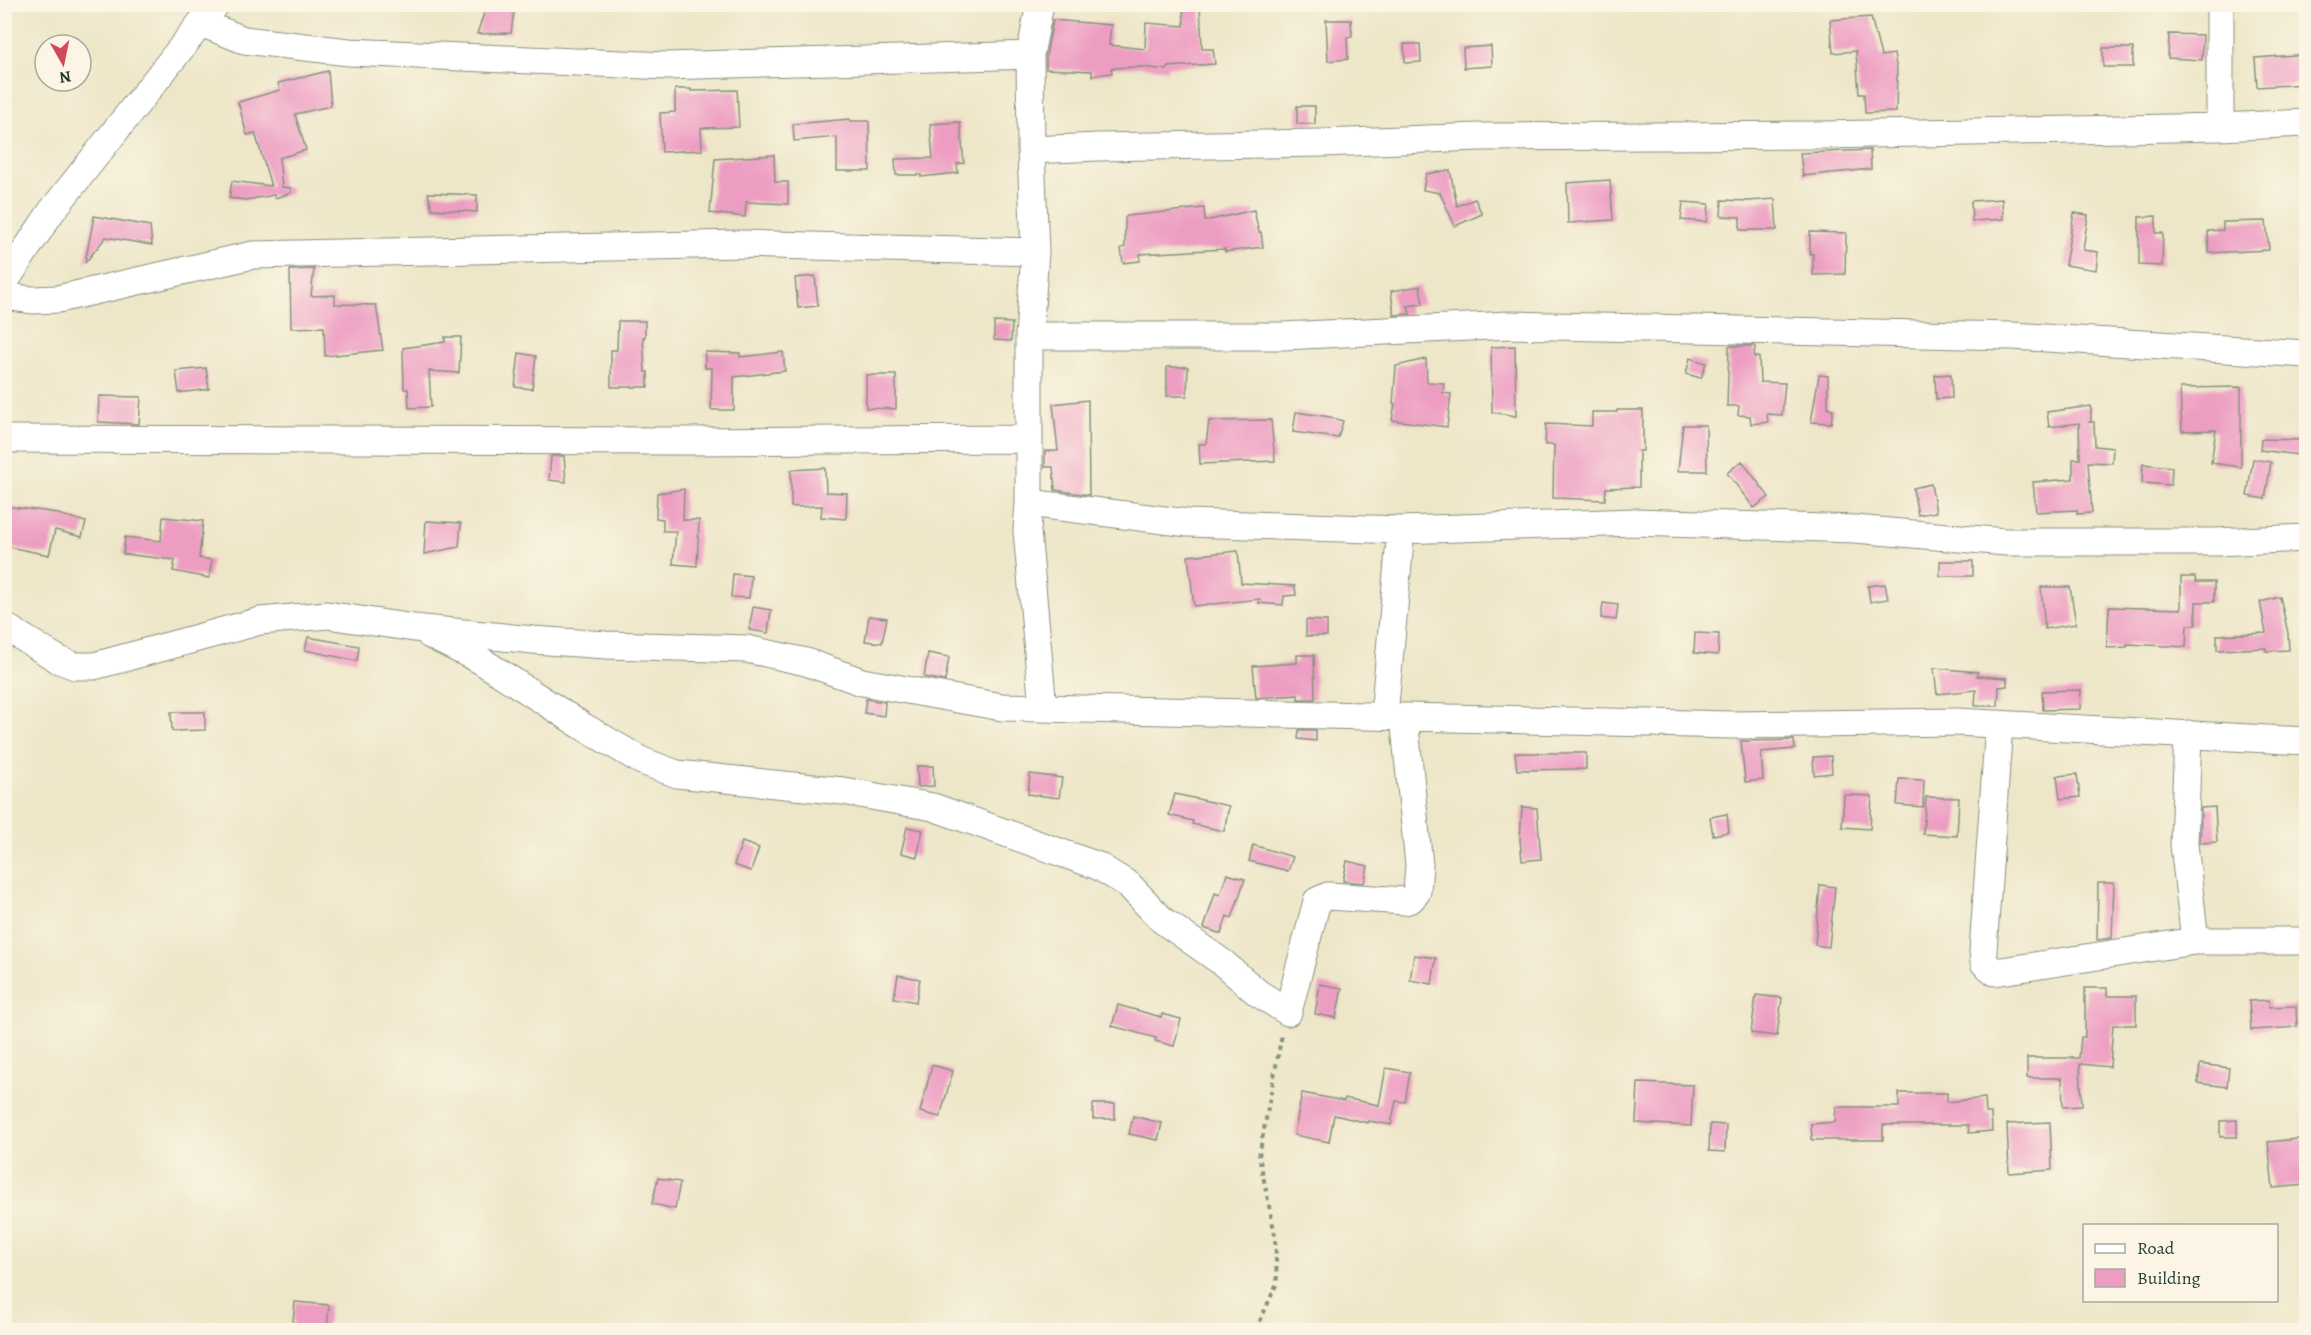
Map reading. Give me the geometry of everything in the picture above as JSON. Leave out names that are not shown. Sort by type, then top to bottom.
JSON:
[{"type":"street","points":[[1040,4],[1030,56],[1030,150],[1035,252],[1029,336],[1027,531],[1043,708]]},
{"type":"street","points":[[2220,4],[2220,127]]},
{"type":"street","points":[[4,283],[51,212],[209,14],[243,40],[349,52],[644,65],[1030,56]]},
{"type":"street","points":[[1030,150],[1311,144],[1479,137],[1823,135],[2220,127],[2307,123]]},
{"type":"street","points":[[4,296],[32,300],[58,299],[254,255],[739,244],[1035,252]]},
{"type":"street","points":[[1029,336],[1283,336],[1510,325],[2012,336],[2307,354]]},
{"type":"street","points":[[4,439],[686,441],[1028,439]]},
{"type":"street","points":[[1029,503],[1188,523],[1401,530],[1635,522],[1855,529],[2006,542],[2216,542],[2307,538]]},
{"type":"street","points":[[414,628],[480,660],[584,728],[642,761],[676,774],[843,790],[933,807],[1098,866],[1130,885],[1162,920],[1223,963],[1258,993],[1288,1012],[1317,901],[1328,896],[1411,900],[1417,892],[1419,865],[1394,716],[1401,530]]},
{"type":"street","points":[[4,626],[59,660],[75,666],[94,666],[260,621],[327,615],[414,628],[606,645],[747,649],[806,662],[862,682],[1002,707],[1731,725],[1957,722],[2307,741]]},
{"type":"street","points":[[1999,724],[1984,939],[1984,963],[1995,972],[2195,941],[2307,941]]},
{"type":"street","points":[[2188,734],[2184,844],[2195,941]]},
{"type":"path","points":[[1256,1330],[1277,1283],[1275,1235],[1259,1155],[1276,1057],[1288,1012]]},
{"type":"building","points":[[487,4],[515,4],[511,33],[477,34]]},
{"type":"building","points":[[1183,4],[1200,4],[1202,49],[1213,49],[1215,64],[1167,67],[1167,70],[1142,67],[1111,68],[1112,73],[1092,76],[1092,71],[1046,69],[1046,56],[1053,20],[1111,25],[1109,45],[1145,49],[1146,23],[1184,26]]},
{"type":"building","points":[[1871,17],[1881,56],[1894,54],[1897,70],[1896,112],[1865,113],[1864,94],[1859,94],[1856,51],[1833,53],[1830,20]]},
{"type":"building","points":[[1326,20],[1351,20],[1352,36],[1347,37],[1348,59],[1328,61]]},
{"type":"building","points":[[2169,34],[2203,35],[2202,60],[2168,58]]},
{"type":"building","points":[[1404,44],[1420,44],[1421,62],[1405,63]]},
{"type":"building","points":[[1491,46],[1492,66],[1464,68],[1463,48]]},
{"type":"building","points":[[2103,48],[2133,48],[2133,67],[2103,67]]},
{"type":"building","points":[[2307,54],[2307,84],[2257,87],[2255,58]]},
{"type":"building","points":[[328,71],[331,106],[295,114],[306,150],[279,158],[282,187],[291,188],[291,193],[275,198],[274,195],[246,200],[229,198],[232,181],[271,186],[255,133],[247,135],[238,102],[280,90],[278,83]]},
{"type":"building","points":[[675,89],[737,90],[739,127],[701,128],[702,150],[662,152],[660,113],[675,112]]},
{"type":"building","points":[[1297,106],[1315,106],[1315,124],[1297,124]]},
{"type":"building","points":[[850,119],[850,121],[869,121],[870,171],[837,171],[837,137],[794,141],[793,124]]},
{"type":"building","points":[[960,122],[964,163],[957,164],[958,173],[921,177],[921,175],[896,175],[895,159],[933,158],[930,124]]},
{"type":"building","points":[[1870,150],[1871,169],[1803,176],[1800,153]]},
{"type":"building","points":[[774,155],[775,182],[788,182],[788,204],[746,202],[745,217],[710,213],[715,159]]},
{"type":"building","points":[[1450,170],[1457,206],[1475,199],[1482,214],[1455,226],[1440,193],[1423,190],[1426,174]]},
{"type":"building","points":[[1610,180],[1613,220],[1568,223],[1567,183]]},
{"type":"building","points":[[428,193],[477,195],[477,212],[432,209]]},
{"type":"building","points":[[1775,199],[1777,230],[1740,230],[1740,217],[1721,216],[1722,200]]},
{"type":"building","points":[[2002,199],[2003,219],[1972,221],[1971,201]]},
{"type":"building","points":[[1683,202],[1709,204],[1707,222],[1681,220]]},
{"type":"building","points":[[1204,208],[1205,221],[1254,210],[1263,247],[1225,252],[1225,249],[1140,254],[1140,261],[1123,263],[1121,248],[1125,247],[1125,218],[1127,216]]},
{"type":"building","points":[[2074,213],[2088,215],[2083,250],[2098,252],[2096,270],[2065,265]]},
{"type":"building","points":[[94,216],[150,226],[152,245],[106,237],[85,263]]},
{"type":"building","points":[[2156,216],[2156,233],[2163,233],[2162,266],[2139,265],[2139,217]]},
{"type":"building","points":[[2266,221],[2269,250],[2209,253],[2208,231],[2223,230],[2223,222]]},
{"type":"building","points":[[1810,232],[1846,233],[1845,274],[1813,275]]},
{"type":"building","points":[[314,269],[311,296],[335,295],[335,304],[376,305],[383,350],[325,356],[324,327],[291,328],[290,270]]},
{"type":"building","points":[[815,276],[818,306],[798,308],[795,278]]},
{"type":"building","points":[[1420,286],[1423,304],[1408,306],[1410,314],[1394,315],[1391,291]]},
{"type":"building","points":[[618,321],[645,321],[645,337],[643,337],[648,387],[611,387],[611,350],[617,350]]},
{"type":"building","points":[[994,322],[1012,323],[1011,341],[994,340]]},
{"type":"building","points":[[445,337],[461,337],[459,373],[429,371],[431,407],[409,408],[408,389],[404,389],[403,348],[445,342]]},
{"type":"building","points":[[1515,346],[1516,416],[1492,412],[1491,347]]},
{"type":"building","points":[[1729,346],[1755,346],[1754,357],[1759,357],[1760,382],[1785,383],[1782,415],[1767,414],[1768,422],[1751,424],[1750,416],[1738,415],[1739,406],[1727,406]]},
{"type":"building","points":[[705,352],[740,353],[740,357],[783,352],[785,371],[734,377],[734,410],[711,410],[712,368],[705,368]]},
{"type":"building","points":[[519,353],[536,356],[532,389],[515,387]]},
{"type":"building","points":[[1690,358],[1706,363],[1701,378],[1686,374]]},
{"type":"building","points":[[1426,359],[1427,382],[1444,383],[1443,393],[1451,394],[1447,427],[1392,420],[1395,404],[1393,404],[1396,366]]},
{"type":"building","points":[[1167,367],[1188,367],[1187,396],[1167,396]]},
{"type":"building","points":[[206,368],[209,389],[179,393],[176,371]]},
{"type":"building","points":[[1951,374],[1952,398],[1936,399],[1935,375]]},
{"type":"building","points":[[866,375],[896,375],[896,409],[866,408]]},
{"type":"building","points":[[1819,375],[1828,376],[1828,408],[1833,409],[1831,423],[1811,422]]},
{"type":"building","points":[[2241,387],[2241,467],[2211,463],[2216,430],[2182,431],[2180,388]]},
{"type":"building","points":[[99,396],[141,397],[139,424],[98,422]]},
{"type":"building","points":[[1088,400],[1089,495],[1055,490],[1053,467],[1045,467],[1045,451],[1058,451],[1053,404]]},
{"type":"building","points":[[2091,406],[2091,422],[2094,422],[2095,446],[2113,448],[2112,463],[2088,462],[2092,513],[2077,514],[2077,510],[2036,512],[2033,482],[2073,479],[2073,459],[2080,459],[2079,423],[2049,427],[2047,412]]},
{"type":"building","points":[[1617,410],[1643,410],[1643,451],[1639,451],[1639,487],[1606,488],[1605,500],[1553,498],[1554,445],[1545,445],[1546,424],[1592,426],[1592,412],[1617,412]]},
{"type":"building","points":[[1296,412],[1343,421],[1338,438],[1293,432]]},
{"type":"building","points":[[1271,420],[1275,461],[1200,464],[1199,444],[1206,444],[1209,421]]},
{"type":"building","points":[[1683,425],[1706,425],[1707,471],[1678,471]]},
{"type":"building","points":[[2261,439],[2307,440],[2307,456],[2260,450]]},
{"type":"building","points":[[551,456],[564,456],[566,482],[549,480]]},
{"type":"building","points":[[2253,459],[2271,462],[2265,499],[2247,496]]},
{"type":"building","points":[[1742,461],[1769,497],[1754,508],[1727,473]]},
{"type":"building","points":[[2143,464],[2172,467],[2171,485],[2142,483]]},
{"type":"building","points":[[825,468],[826,492],[847,493],[846,519],[821,517],[822,506],[791,507],[791,470]]},
{"type":"building","points":[[1931,484],[1936,512],[1918,515],[1913,488]]},
{"type":"building","points":[[684,489],[683,520],[699,520],[697,566],[673,564],[676,531],[663,531],[663,519],[656,518],[657,493]]},
{"type":"building","points":[[4,506],[51,512],[86,522],[82,537],[55,530],[49,555],[4,546]]},
{"type":"building","points":[[163,517],[203,521],[199,558],[212,560],[209,578],[173,571],[175,560],[123,554],[125,537],[161,541]]},
{"type":"building","points":[[426,521],[461,523],[459,547],[424,554]]},
{"type":"building","points":[[1238,551],[1241,583],[1295,586],[1296,595],[1284,596],[1283,605],[1259,603],[1260,599],[1194,606],[1188,556]]},
{"type":"building","points":[[1940,561],[1973,561],[1973,576],[1940,576]]},
{"type":"building","points":[[733,574],[751,576],[749,598],[731,597]]},
{"type":"building","points":[[2181,577],[2195,577],[2196,582],[2214,582],[2214,602],[2196,602],[2196,625],[2187,625],[2186,647],[2127,644],[2127,647],[2107,648],[2109,607],[2181,609]]},
{"type":"building","points":[[1885,584],[1888,599],[1870,602],[1868,586]]},
{"type":"building","points":[[2041,587],[2070,587],[2076,624],[2045,629]]},
{"type":"building","points":[[2280,597],[2288,633],[2289,650],[2266,651],[2266,648],[2217,650],[2217,635],[2266,633],[2260,602]]},
{"type":"building","points":[[1603,603],[1618,605],[1616,620],[1601,618]]},
{"type":"building","points":[[753,607],[771,610],[768,633],[749,630]]},
{"type":"building","points":[[869,616],[887,618],[882,643],[865,641]]},
{"type":"building","points":[[1306,620],[1327,621],[1327,636],[1306,636]]},
{"type":"building","points":[[1695,633],[1719,634],[1718,655],[1694,653]]},
{"type":"building","points":[[308,637],[359,646],[357,661],[305,650]]},
{"type":"building","points":[[928,653],[949,657],[945,681],[924,677]]},
{"type":"building","points":[[1297,655],[1314,655],[1315,699],[1298,699],[1298,695],[1256,698],[1253,666],[1297,663]]},
{"type":"building","points":[[1934,668],[1978,672],[1977,676],[2007,678],[2007,686],[1999,687],[1998,706],[1975,706],[1976,690],[1937,694]]},
{"type":"building","points":[[2081,690],[2080,709],[2043,710],[2042,691]]},
{"type":"building","points":[[866,699],[885,702],[884,716],[864,713]]},
{"type":"building","points":[[171,712],[205,712],[205,730],[172,731]]},
{"type":"building","points":[[1299,730],[1316,730],[1316,741],[1298,739]]},
{"type":"building","points":[[1794,740],[1795,749],[1761,752],[1763,780],[1745,782],[1741,741]]},
{"type":"building","points":[[1515,753],[1586,753],[1586,769],[1517,770]]},
{"type":"building","points":[[1831,756],[1832,773],[1814,775],[1813,757]]},
{"type":"building","points":[[917,766],[933,766],[934,786],[918,787]]},
{"type":"building","points":[[1030,774],[1062,778],[1059,798],[1028,794]]},
{"type":"building","points":[[2077,774],[2080,797],[2060,799],[2057,776]]},
{"type":"building","points":[[1899,779],[1924,780],[1923,807],[1897,805]]},
{"type":"building","points":[[1175,794],[1229,806],[1224,831],[1192,824],[1193,821],[1169,815]]},
{"type":"building","points":[[1844,795],[1872,796],[1870,829],[1842,827]]},
{"type":"building","points":[[1926,797],[1959,798],[1957,836],[1923,834]]},
{"type":"building","points":[[1522,807],[1537,808],[1541,859],[1522,861],[1520,840]]},
{"type":"building","points":[[2215,807],[2217,842],[2200,843],[2201,808]]},
{"type":"building","points":[[1727,814],[1729,832],[1713,835],[1710,817]]},
{"type":"building","points":[[907,827],[923,830],[917,857],[901,853]]},
{"type":"building","points":[[742,842],[759,848],[751,871],[734,865]]},
{"type":"building","points":[[1253,845],[1293,857],[1288,871],[1249,861]]},
{"type":"building","points":[[1347,861],[1368,866],[1364,883],[1343,881]]},
{"type":"building","points":[[1227,874],[1245,879],[1232,918],[1227,916],[1221,934],[1204,928],[1215,893],[1220,895]]},
{"type":"building","points":[[2098,883],[2114,883],[2112,938],[2097,940]]},
{"type":"building","points":[[1820,885],[1835,887],[1829,947],[1815,945]]},
{"type":"building","points":[[1414,955],[1436,958],[1432,984],[1410,980]]},
{"type":"building","points":[[898,975],[920,979],[916,1002],[894,998]]},
{"type":"building","points":[[1320,984],[1342,988],[1336,1018],[1315,1014]]},
{"type":"building","points":[[2085,988],[2107,988],[2107,996],[2136,996],[2136,1025],[2113,1025],[2110,1067],[2080,1064],[2082,1106],[2063,1107],[2062,1078],[2027,1078],[2027,1058],[2079,1058],[2081,1037],[2085,1037]]},
{"type":"building","points":[[1756,995],[1782,998],[1777,1036],[1751,1033]]},
{"type":"building","points":[[2269,1000],[2269,1007],[2296,1006],[2297,1027],[2251,1030],[2249,1001]]},
{"type":"building","points":[[1118,1005],[1161,1017],[1162,1014],[1181,1019],[1174,1046],[1155,1041],[1156,1038],[1112,1026]]},
{"type":"building","points":[[2200,1064],[2229,1068],[2227,1087],[2198,1083]]},
{"type":"building","points":[[932,1065],[953,1071],[940,1117],[920,1112]]},
{"type":"building","points":[[1386,1068],[1410,1072],[1405,1102],[1396,1101],[1391,1125],[1368,1121],[1368,1123],[1334,1115],[1329,1142],[1294,1135],[1302,1093],[1379,1105]]},
{"type":"building","points":[[1638,1083],[1693,1085],[1691,1126],[1636,1123]]},
{"type":"building","points":[[1899,1093],[1947,1093],[1947,1102],[1985,1098],[1986,1113],[1991,1113],[1992,1131],[1969,1133],[1968,1125],[1883,1125],[1883,1140],[1812,1140],[1811,1124],[1835,1122],[1836,1107],[1899,1107]]},
{"type":"building","points":[[1093,1104],[1115,1104],[1115,1119],[1093,1119]]},
{"type":"building","points":[[1133,1116],[1162,1123],[1158,1140],[1129,1134]]},
{"type":"building","points":[[2237,1120],[2237,1137],[2220,1137],[2220,1121]]},
{"type":"building","points":[[2050,1122],[2052,1170],[2009,1173],[2007,1124]]},
{"type":"building","points":[[1710,1124],[1726,1125],[1725,1152],[1709,1151]]},
{"type":"building","points":[[2307,1138],[2307,1157],[2302,1157],[2305,1185],[2273,1188],[2268,1142]]},
{"type":"building","points":[[658,1178],[680,1182],[675,1209],[652,1204]]},
{"type":"building","points":[[295,1302],[329,1305],[327,1330],[292,1330]]}]
